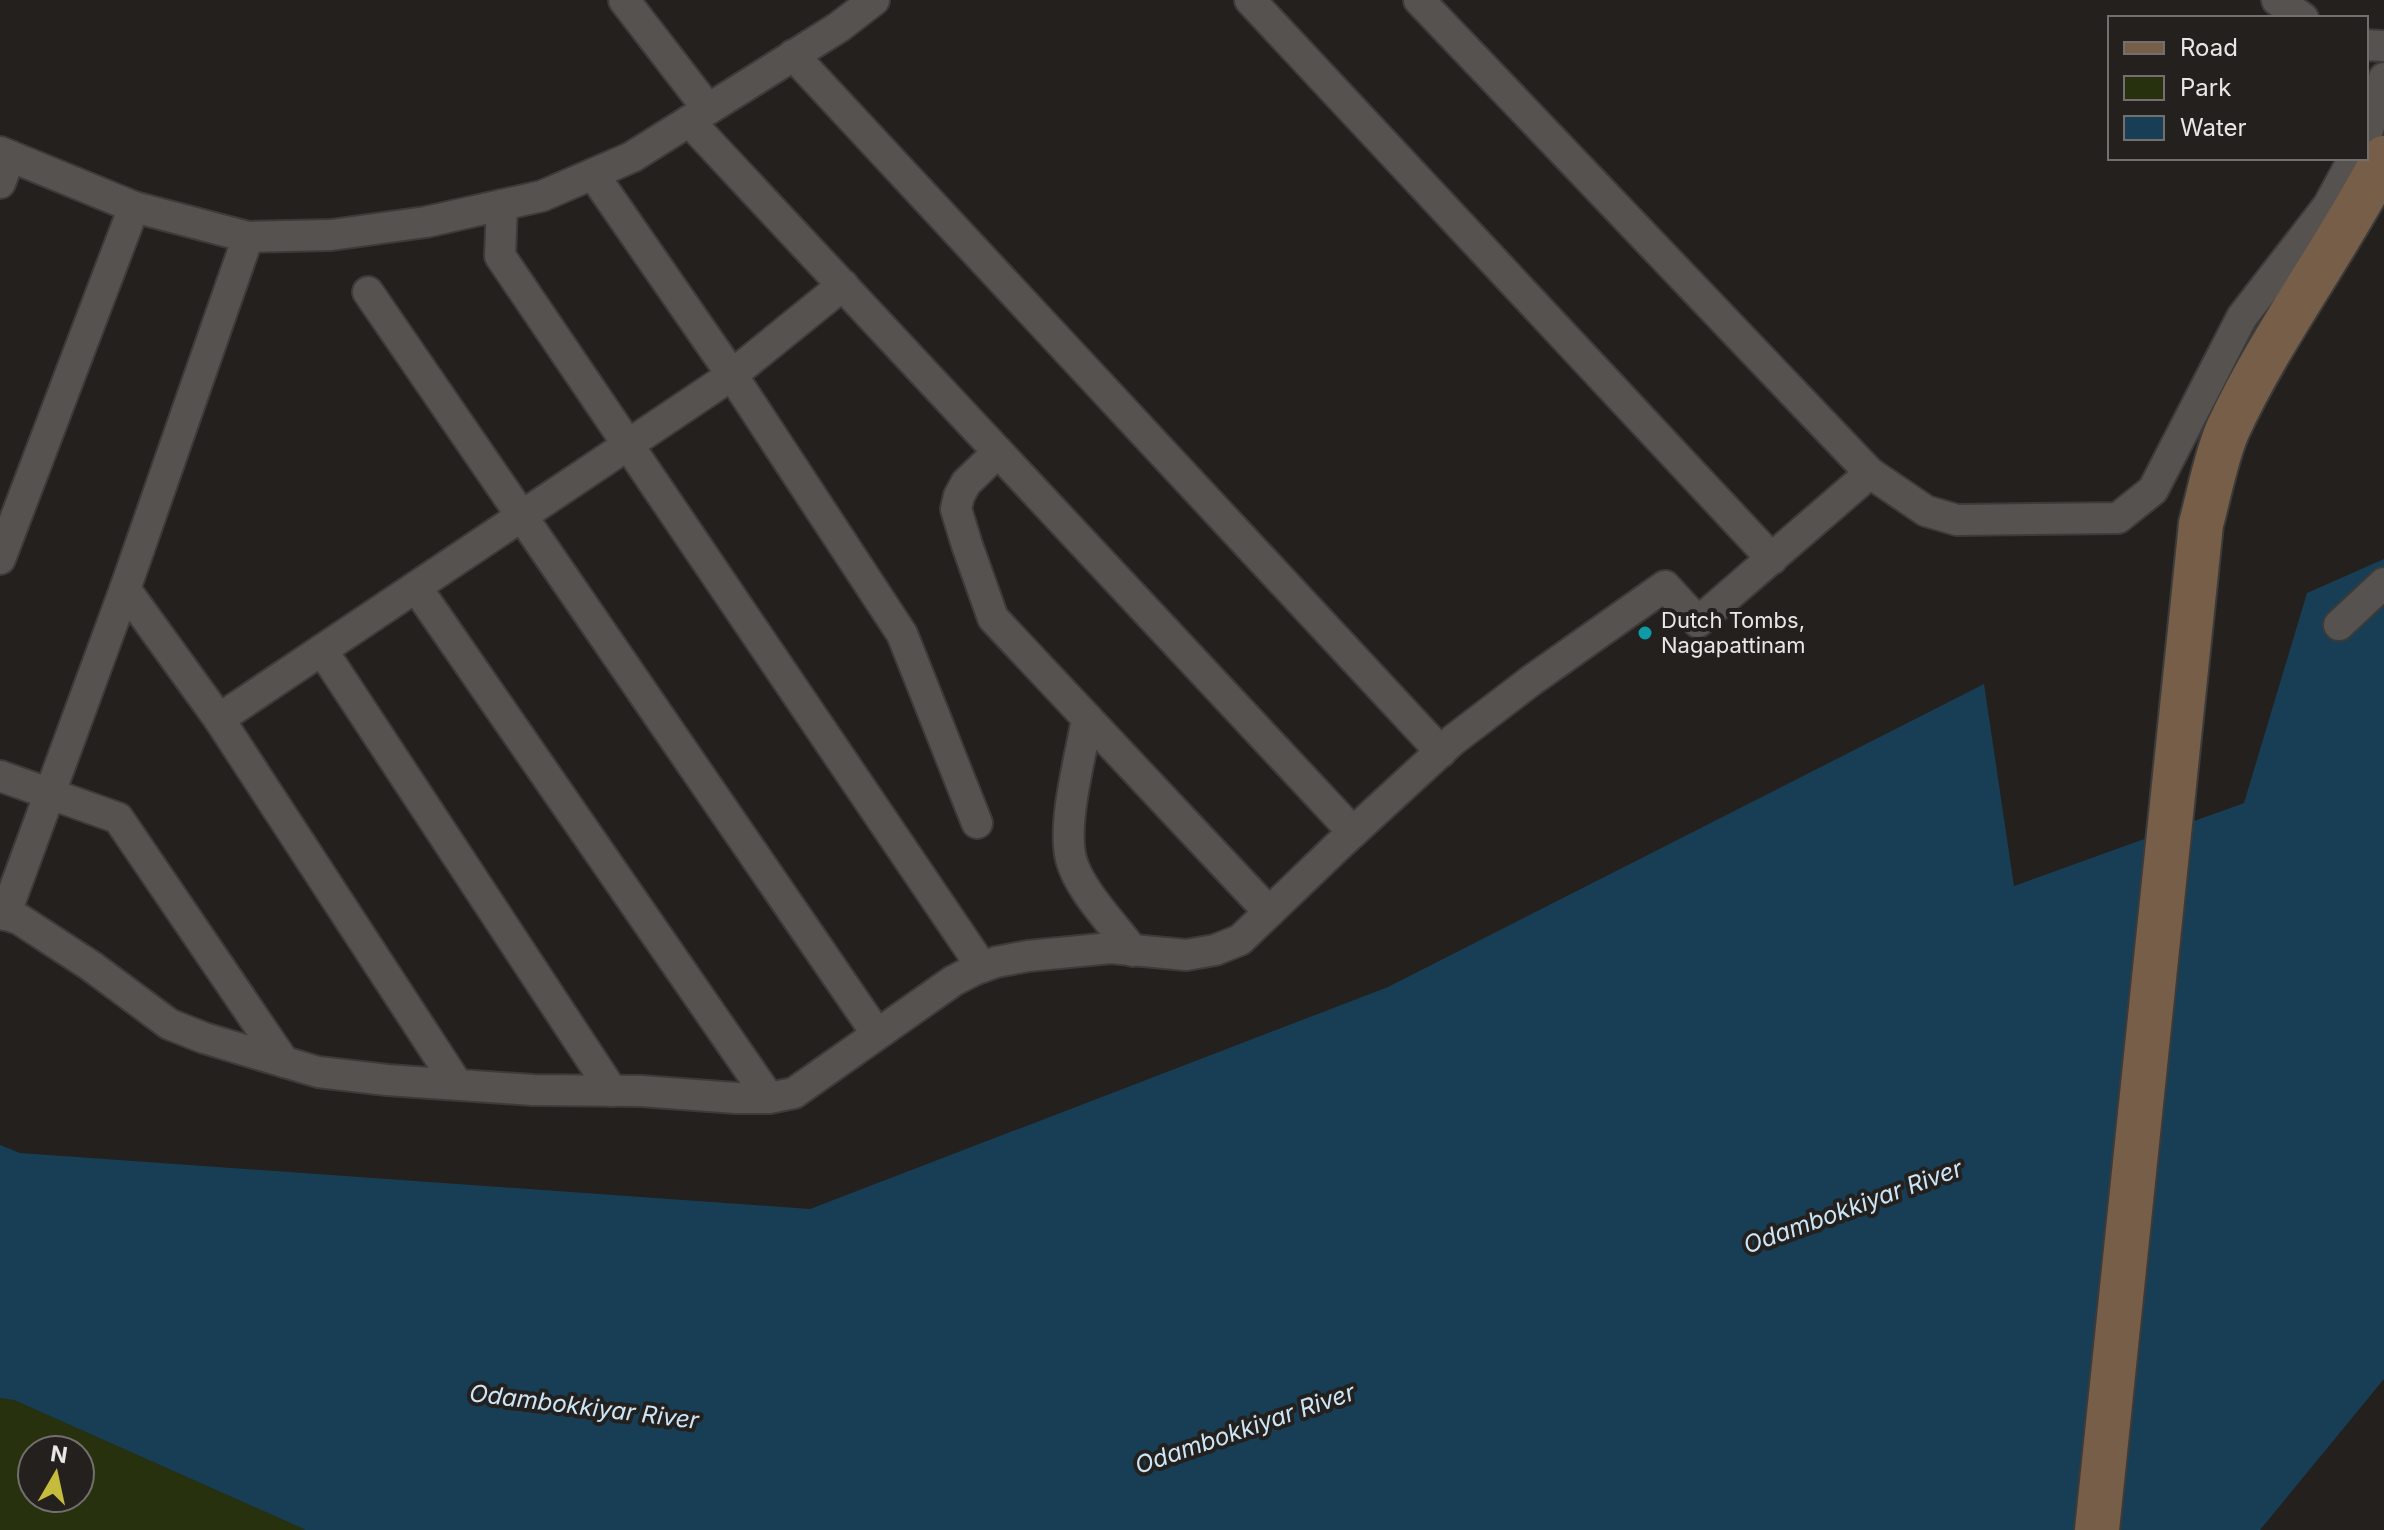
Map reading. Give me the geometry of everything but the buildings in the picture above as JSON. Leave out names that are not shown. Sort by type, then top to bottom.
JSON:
[{"type":"main road","points":[[2097,1530],[2201,524],[2227,432],[2272,345],[2362,202],[2384,158]]},
{"type":"street","points":[[624,0],[698,115],[843,285],[1353,832]]},
{"type":"street","points":[[3,164],[134,207],[248,237],[347,233],[426,222],[542,196],[632,157],[839,27],[874,0]]},
{"type":"street","points":[[1250,0],[1772,559]]},
{"type":"street","points":[[1419,0],[1870,473],[1926,511],[1957,520],[2118,518],[2153,490],[2242,317],[2328,206],[2353,160]]},
{"type":"street","points":[[2277,0],[2300,16]]},
{"type":"street","points":[[793,55],[1441,752]]},
{"type":"street","points":[[2368,130],[2384,78]]},
{"type":"street","points":[[593,174],[732,375],[902,634],[977,823]]},
{"type":"street","points":[[502,205],[500,256],[982,967]]},
{"type":"street","points":[[0,559],[134,207]]},
{"type":"street","points":[[248,237],[125,589],[3,914],[19,919],[91,966],[169,1024],[204,1038],[318,1072],[533,1090],[769,1098],[794,1093],[953,981],[996,962],[1111,948],[1186,955],[1215,950],[1240,940],[1441,752],[1532,680],[1665,586],[1698,622],[1870,473]]},
{"type":"street","points":[[219,719],[732,375],[843,285]]},
{"type":"street","points":[[368,292],[877,1034]]},
{"type":"street","points":[[998,452],[976,471],[959,496],[956,509],[993,618],[1269,912]]},
{"type":"street","points":[[2339,625],[2384,583]]},
{"type":"street","points":[[416,587],[769,1098]]},
{"type":"street","points":[[125,589],[219,719],[457,1084]]},
{"type":"street","points":[[322,650],[612,1091]]},
{"type":"street","points":[[1087,718],[1073,789],[1069,838],[1071,859],[1081,880],[1133,951]]},
{"type":"street","points":[[0,776],[118,818],[284,1062]]},
{"type":"green space","points":[[0,1398],[14,1400],[90,1434],[16,1434],[16,1514],[96,1514],[96,1437],[306,1530],[0,1530]]},
{"type":"water","name":"Odambokkiyar River","points":[[2384,559],[2384,1379],[2260,1530],[306,1530],[96,1434],[14,1400],[0,1398],[0,1145],[20,1153],[810,1209],[1388,987],[1984,684],[2014,886],[2244,803],[2307,593]]},
{"type":"place","name":"Dutch Tombs, Nagapattinam","points":[[1645,633]]}]
